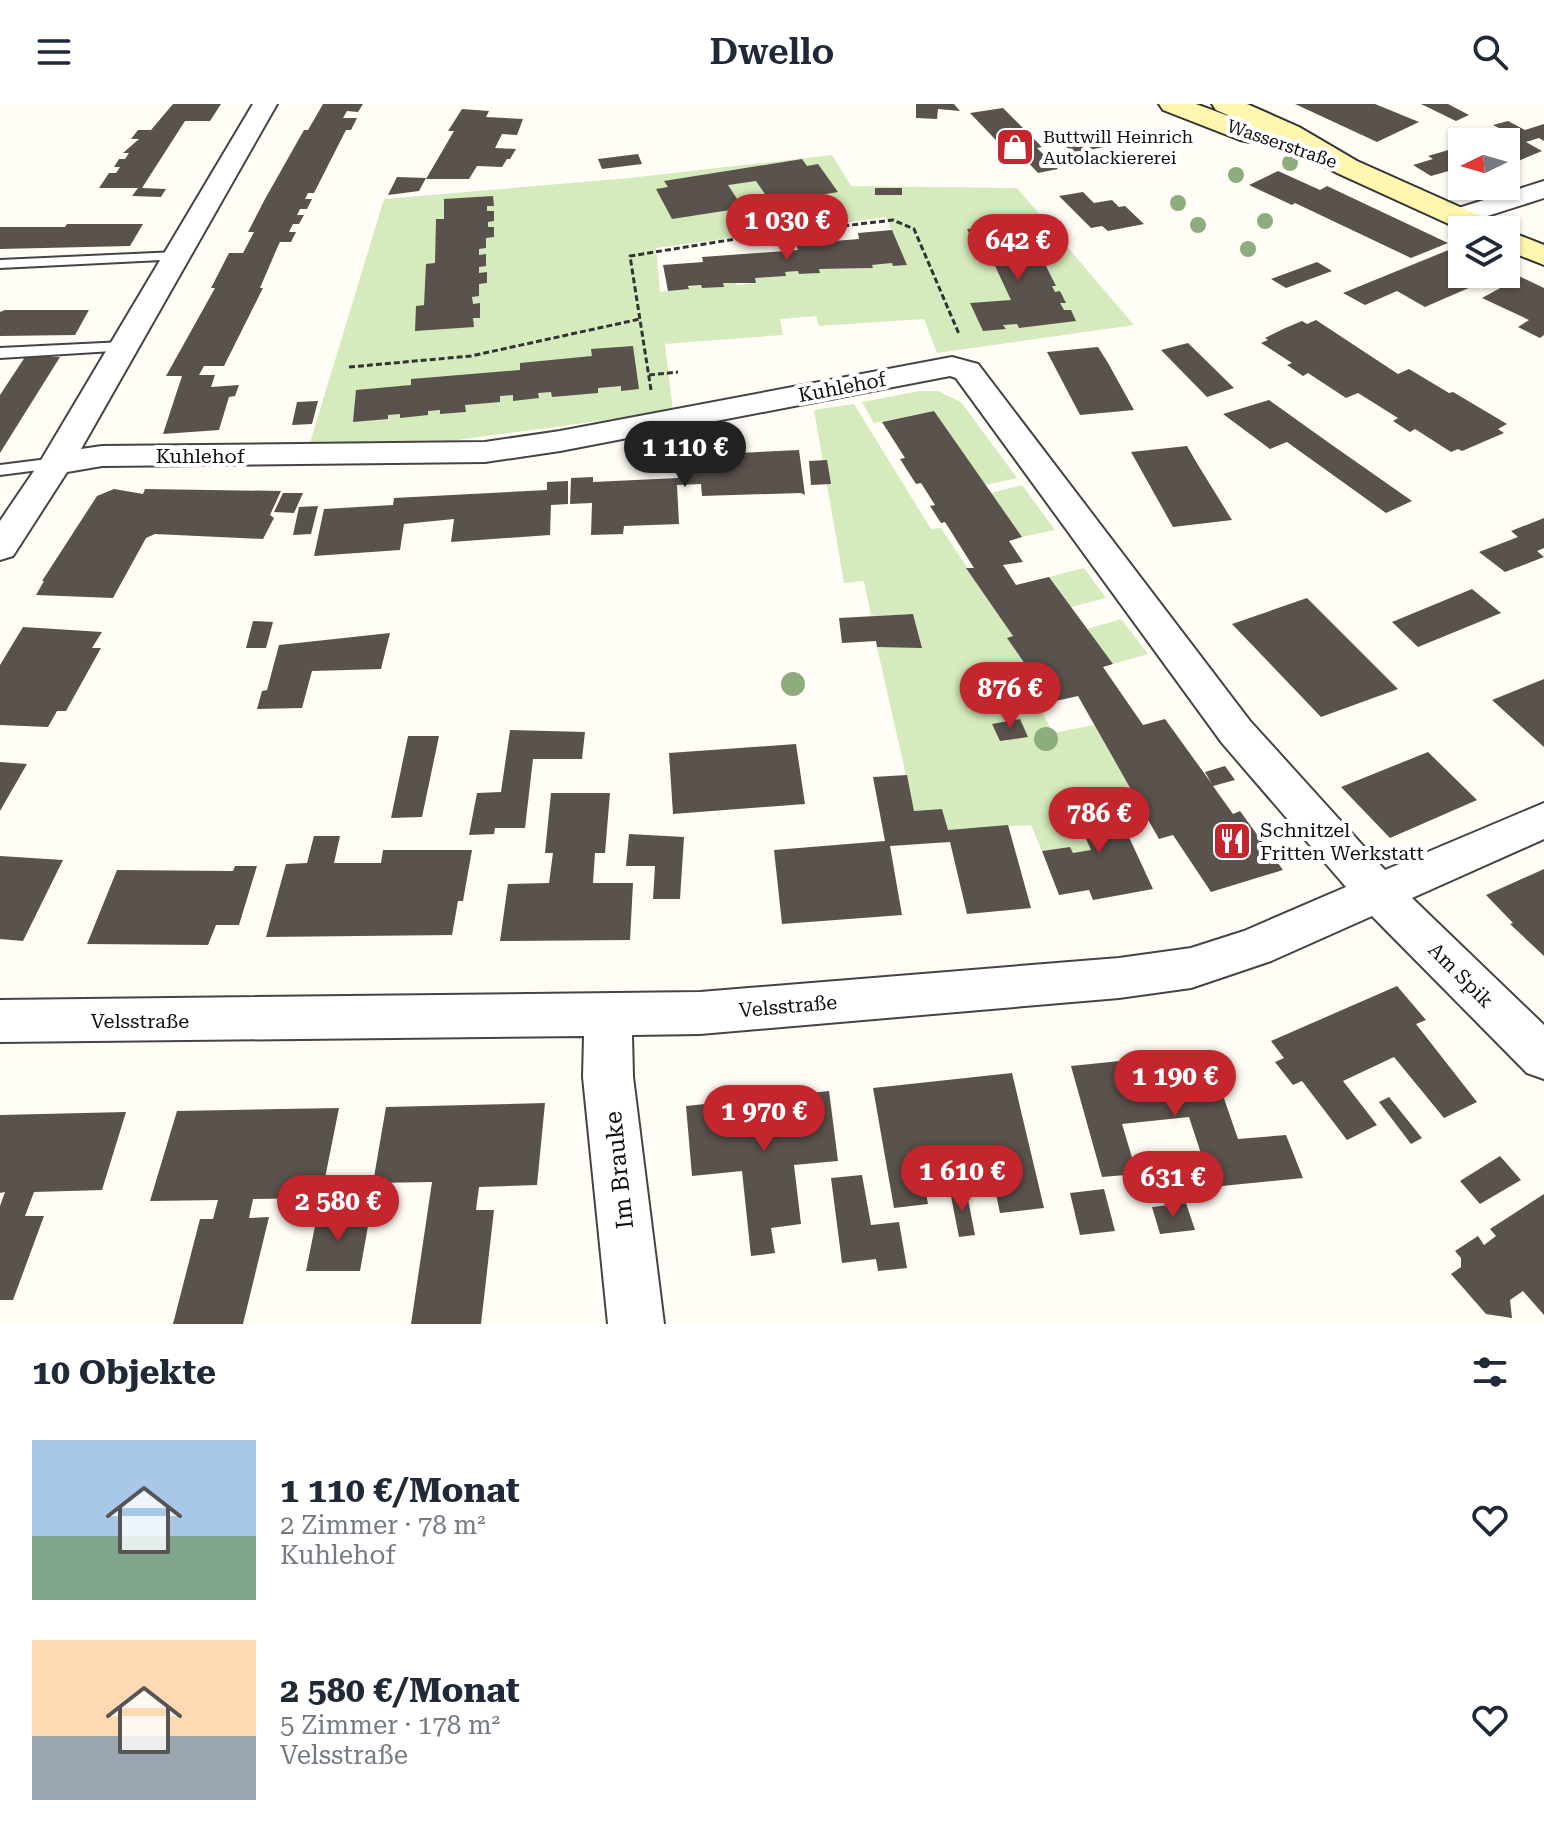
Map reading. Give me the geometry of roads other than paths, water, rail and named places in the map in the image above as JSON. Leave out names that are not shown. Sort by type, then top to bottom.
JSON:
[{"type":"main road","name":"Wasserstraße","points":[[1172,104],[1269,142],[1347,167],[1457,216]]},
{"type":"main road","name":"Wasserstraße","points":[[1225,104],[1289,133],[1347,167]]},
{"type":"main road","points":[[1520,245],[1544,256]]},
{"type":"street","points":[[0,548],[56,463],[265,104]]},
{"type":"street","points":[[1462,216],[1544,189]]},
{"type":"street","name":"Kuhlehof","points":[[56,463],[102,456],[485,452],[952,366],[967,371],[1236,732],[1378,893]]},
{"type":"street","name":"Velsstraße","points":[[0,1021],[716,1012],[1104,979],[1191,968],[1255,947],[1544,820]]},
{"type":"street","name":"Am Spik","points":[[1378,893],[1544,1057]]},
{"type":"street","name":"Im Brauke","points":[[608,1015],[608,1077],[636,1324]]},
{"type":"lane","points":[[0,264],[177,256]]},
{"type":"lane","points":[[0,353],[124,347]]},
{"type":"lane","points":[[0,470],[56,463]]},
{"type":"place","name":"Buttwill Heinrich Autolackiererei","points":[[1015,147]]},
{"type":"place","name":"Schnitzel Fritten Werkstatt","points":[[1232,841]]}]
